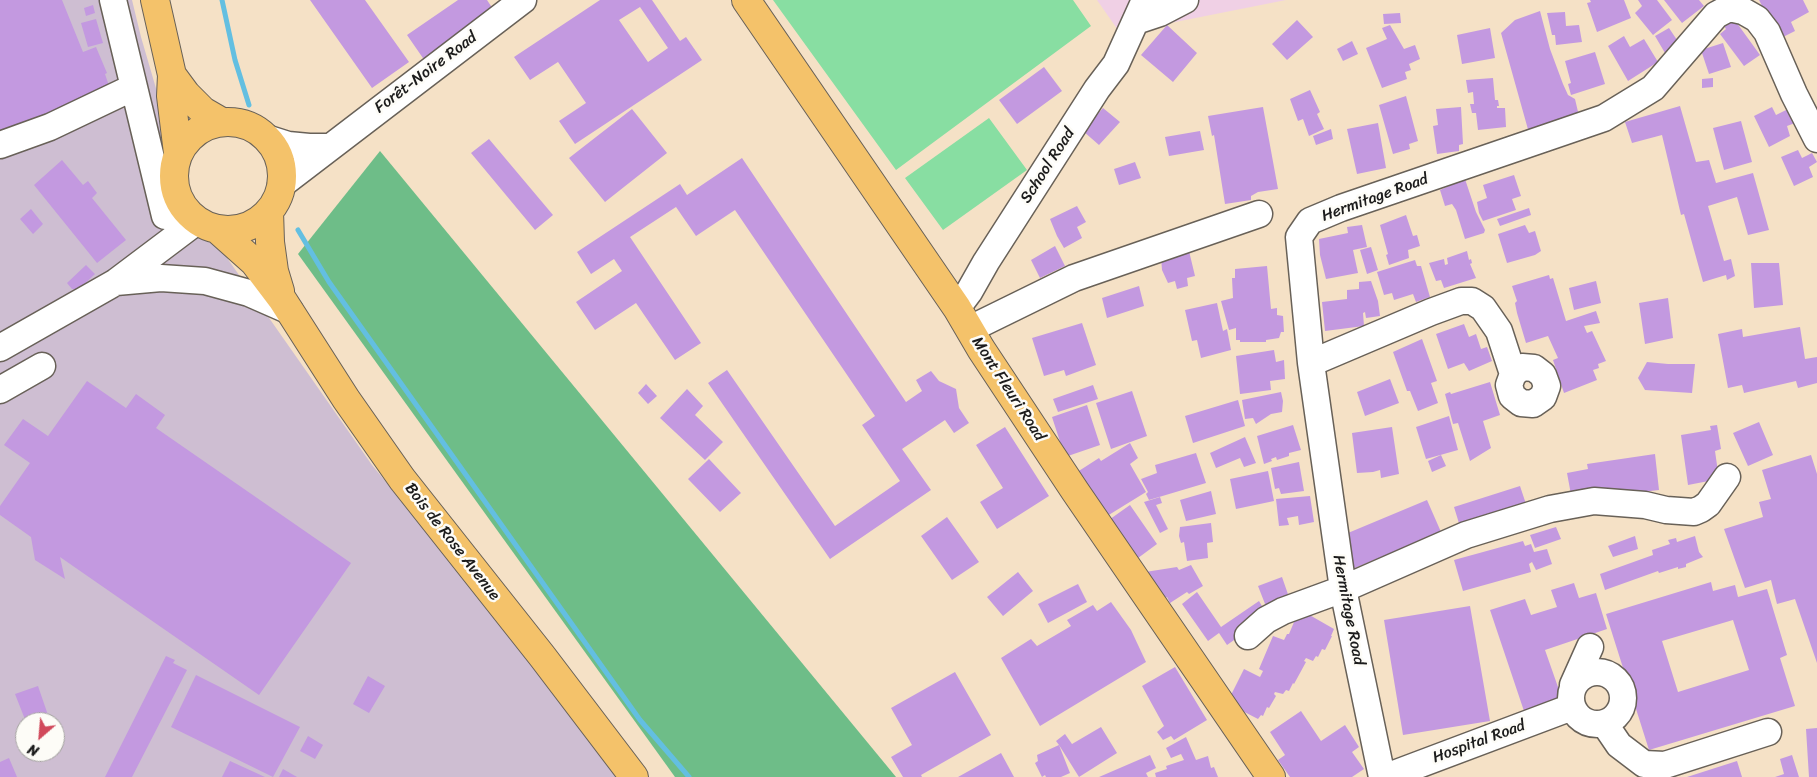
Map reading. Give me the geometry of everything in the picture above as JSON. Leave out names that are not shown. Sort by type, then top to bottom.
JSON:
[{"type":"main road","points":[[155,0],[172,74],[171,96],[178,152],[174,167],[174,182],[181,204],[185,210],[207,225],[231,230],[246,228],[259,221],[270,211],[277,199],[281,185],[282,168],[276,152],[266,138],[246,125],[222,122],[204,127],[189,138],[178,152]]},
{"type":"main road","name":"Mont Fleuri Road","points":[[746,0],[963,318],[981,350],[1075,491],[1271,777]]},
{"type":"main road","points":[[172,74],[186,94],[203,111],[222,122]]},
{"type":"main road","name":"Bois de Rose Avenue","points":[[270,211],[270,242],[274,271],[286,305]]},
{"type":"main road","name":"Bois de Rose Avenue","points":[[207,225],[254,262],[286,305],[346,399],[402,479],[542,656],[634,777]]},
{"type":"street","points":[[113,0],[165,216]]},
{"type":"street","name":"Forêt-Noire Road","points":[[281,185],[523,0]]},
{"type":"street","points":[[1140,11],[1160,13],[1185,0]]},
{"type":"street","name":"Hermitage Road","points":[[1382,777],[1342,589],[1311,363],[1299,237],[1310,221],[1341,208],[1604,118],[1653,88],[1716,14],[1729,4],[1757,20],[1767,32],[1794,94],[1817,139]]},
{"type":"street","name":"School Road","points":[[963,318],[969,292],[986,262],[1097,89],[1116,64],[1140,11]]},
{"type":"street","points":[[0,145],[50,127],[134,87]]},
{"type":"street","points":[[266,138],[288,145],[330,147]]},
{"type":"street","points":[[126,275],[165,216],[174,182]]},
{"type":"street","points":[[963,318],[1259,214]]},
{"type":"street","points":[[0,348],[126,275],[207,225]]},
{"type":"street","points":[[126,275],[205,281],[286,305]]},
{"type":"street","points":[[1311,363],[1431,312],[1461,302],[1472,301],[1483,308],[1499,331],[1513,374]]},
{"type":"street","points":[[0,390],[42,366]]},
{"type":"street","points":[[1248,636],[1266,620],[1283,611],[1342,589],[1466,535],[1550,509],[1594,501],[1645,504],[1666,510],[1694,512],[1708,504],[1727,477]]},
{"type":"street","points":[[1573,696],[1581,676],[1592,672],[1604,672],[1614,678],[1621,688],[1623,699],[1620,711],[1612,719],[1604,723],[1589,723],[1579,717],[1573,696],[1590,647]]},
{"type":"street","name":"Hospital Road","points":[[1386,777],[1573,696]]},
{"type":"street","points":[[1604,723],[1619,745],[1644,764],[1665,765],[1768,732]]},
{"type":"shaded area","points":[[0,0],[132,0],[190,205],[372,465],[535,663],[620,777],[0,777]]},
{"type":"shaded area","points":[[1097,0],[1286,0],[1120,33]]},
{"type":"green space","points":[[773,0],[1073,0],[1091,26],[896,170]]},
{"type":"green space","points":[[989,118],[1027,170],[943,230],[905,178]]},
{"type":"green space","points":[[380,151],[896,777],[675,777],[298,254]]},
{"type":"building","points":[[0,0],[62,0],[83,52],[96,47],[107,73],[105,74],[110,89],[0,135]]},
{"type":"building","points":[[310,0],[365,0],[409,62],[372,88]]},
{"type":"building","points":[[458,0],[487,0],[495,12],[425,61],[407,35]]},
{"type":"building","points":[[600,0],[652,0],[680,41],[686,37],[702,60],[575,144],[559,121],[586,103],[558,62],[530,80],[514,57]],"holes":[[[640,7],[668,48],[648,62],[619,20]]]},
{"type":"building","points":[[1590,0],[1624,0],[1631,18],[1597,32],[1587,3],[1591,2]]},
{"type":"building","points":[[1638,0],[1657,0],[1672,20],[1653,35],[1635,13],[1642,6]]},
{"type":"building","points":[[1664,0],[1699,0],[1704,6],[1682,23]]},
{"type":"building","points":[[1759,0],[1803,0],[1809,12],[1791,22],[1795,31],[1779,39]]},
{"type":"building","points":[[93,5],[95,13],[86,16],[84,8]]},
{"type":"building","points":[[1540,11],[1550,49],[1563,84],[1568,95],[1575,99],[1579,116],[1529,133],[1501,33],[1515,20]]},
{"type":"building","points":[[1565,12],[1566,26],[1579,25],[1582,42],[1556,45],[1555,35],[1552,35],[1547,13]]},
{"type":"building","points":[[1400,13],[1401,23],[1384,24],[1383,14]]},
{"type":"building","points":[[96,19],[103,43],[88,47],[81,23]]},
{"type":"building","points":[[1734,19],[1760,55],[1744,66],[1720,34],[1726,29],[1724,26]]},
{"type":"building","points":[[1297,20],[1313,37],[1287,60],[1272,44]]},
{"type":"building","points":[[1167,25],[1197,53],[1173,82],[1141,55]]},
{"type":"building","points":[[1390,25],[1404,49],[1415,45],[1420,59],[1409,64],[1411,70],[1405,72],[1407,79],[1382,88],[1366,48],[1387,39],[1382,28]]},
{"type":"building","points":[[1490,28],[1495,58],[1462,64],[1457,35]]},
{"type":"building","points":[[1669,28],[1679,43],[1665,53],[1655,36]]},
{"type":"building","points":[[1624,36],[1630,47],[1644,39],[1658,62],[1628,81],[1608,46]]},
{"type":"building","points":[[1352,41],[1358,54],[1343,61],[1337,49]]},
{"type":"building","points":[[1723,43],[1731,67],[1709,74],[1701,50]]},
{"type":"building","points":[[1595,52],[1605,84],[1571,95],[1568,84],[1571,83],[1565,61]]},
{"type":"building","points":[[1044,67],[1062,91],[1017,124],[999,100]]},
{"type":"building","points":[[1493,78],[1495,100],[1498,100],[1499,106],[1497,108],[1505,108],[1506,127],[1478,130],[1476,113],[1472,113],[1470,104],[1474,104],[1473,92],[1468,93],[1466,80]]},
{"type":"building","points":[[1713,78],[1713,87],[1702,88],[1702,79]]},
{"type":"building","points":[[1310,90],[1320,112],[1317,114],[1324,129],[1309,136],[1303,119],[1298,121],[1290,99]]},
{"type":"building","points":[[1406,96],[1418,141],[1409,144],[1410,149],[1393,154],[1379,105]]},
{"type":"building","points":[[1680,106],[1696,162],[1709,160],[1716,183],[1753,173],[1769,230],[1748,235],[1737,197],[1708,206],[1724,261],[1731,259],[1735,276],[1727,280],[1726,275],[1703,282],[1684,214],[1681,215],[1662,135],[1632,143],[1625,122]]},
{"type":"building","points":[[1263,107],[1278,189],[1258,192],[1251,196],[1251,200],[1225,204],[1214,135],[1212,136],[1208,116]]},
{"type":"building","points":[[1461,107],[1463,144],[1459,145],[1459,151],[1437,154],[1433,126],[1438,125],[1436,109]]},
{"type":"building","points":[[1772,107],[1776,115],[1788,109],[1795,123],[1787,126],[1790,136],[1769,147],[1754,116]]},
{"type":"building","points":[[1103,108],[1120,122],[1099,145],[1083,131]]},
{"type":"building","points":[[632,109],[667,153],[605,202],[569,158]]},
{"type":"building","points":[[1741,121],[1752,162],[1724,170],[1713,128]]},
{"type":"building","points":[[1378,123],[1386,168],[1357,174],[1347,129]]},
{"type":"building","points":[[1331,129],[1333,139],[1316,145],[1313,136]]},
{"type":"building","points":[[1200,131],[1204,150],[1169,156],[1165,137]]},
{"type":"building","points":[[489,139],[553,215],[535,230],[471,153]]},
{"type":"building","points":[[1798,150],[1802,158],[1812,153],[1817,162],[1809,167],[1813,177],[1794,186],[1781,157]]},
{"type":"building","points":[[742,158],[906,402],[922,391],[916,380],[931,371],[939,381],[956,389],[959,408],[969,423],[954,433],[945,420],[902,449],[931,490],[830,559],[708,383],[727,370],[835,526],[900,481],[862,425],[875,416],[735,210],[696,236],[676,207],[630,237],[701,343],[675,360],[636,303],[595,330],[576,302],[622,271],[614,259],[591,274],[577,252],[680,184],[687,195]]},
{"type":"building","points":[[62,160],[83,185],[88,181],[97,193],[92,198],[126,240],[97,263],[34,185]]},
{"type":"building","points":[[1135,162],[1141,178],[1119,185],[1114,169]]},
{"type":"building","points":[[1514,175],[1521,196],[1512,199],[1516,210],[1483,221],[1477,202],[1487,198],[1483,185]]},
{"type":"building","points":[[1465,179],[1476,212],[1485,230],[1484,233],[1465,239],[1456,210],[1452,204],[1445,206],[1440,190]]},
{"type":"building","points":[[1077,206],[1086,222],[1077,227],[1082,238],[1064,248],[1050,219]]},
{"type":"building","points":[[1529,208],[1531,215],[1500,226],[1497,219]]},
{"type":"building","points":[[31,209],[43,224],[33,234],[20,219]]},
{"type":"building","points":[[1406,215],[1413,236],[1417,235],[1420,246],[1408,250],[1409,258],[1389,265],[1380,225]]},
{"type":"building","points":[[1362,225],[1367,247],[1353,250],[1358,273],[1326,279],[1320,255],[1319,239],[1348,233],[1347,227]]},
{"type":"building","points":[[1525,225],[1529,233],[1535,231],[1541,251],[1535,255],[1507,263],[1498,234]]},
{"type":"building","points":[[1055,246],[1065,266],[1040,278],[1031,260]]},
{"type":"building","points":[[1371,247],[1378,270],[1367,274],[1360,250]]},
{"type":"building","points":[[1189,251],[1195,276],[1187,278],[1188,286],[1177,289],[1175,281],[1168,283],[1162,270],[1161,257]]},
{"type":"building","points":[[1467,251],[1476,278],[1444,288],[1441,280],[1436,281],[1429,263],[1444,259],[1445,265],[1448,264],[1447,258]]},
{"type":"building","points":[[1415,260],[1417,266],[1421,266],[1430,297],[1416,302],[1413,294],[1394,300],[1392,293],[1384,295],[1377,272]]},
{"type":"building","points":[[1751,263],[1779,263],[1783,305],[1754,308]]},
{"type":"building","points":[[86,265],[95,274],[79,289],[72,289],[67,283]]},
{"type":"building","points":[[1267,266],[1271,309],[1277,308],[1277,315],[1283,316],[1284,332],[1281,332],[1279,338],[1266,340],[1266,342],[1240,342],[1240,340],[1236,340],[1236,328],[1229,330],[1221,301],[1233,298],[1232,278],[1235,278],[1235,269]]},
{"type":"building","points":[[1549,275],[1550,279],[1553,278],[1566,321],[1596,311],[1600,323],[1584,326],[1587,333],[1592,331],[1606,361],[1598,364],[1599,368],[1593,370],[1597,380],[1564,393],[1553,360],[1558,358],[1548,336],[1526,343],[1517,313],[1515,303],[1517,301],[1512,286]]},
{"type":"building","points":[[1371,281],[1378,301],[1380,316],[1366,318],[1365,312],[1363,313],[1364,326],[1325,331],[1322,302],[1347,299],[1347,290],[1359,289],[1359,282]]},
{"type":"building","points":[[1596,281],[1601,303],[1574,310],[1569,288]]},
{"type":"building","points":[[1139,286],[1144,306],[1107,318],[1102,298]]},
{"type":"building","points":[[1668,298],[1673,338],[1645,344],[1639,303]]},
{"type":"building","points":[[1217,303],[1223,331],[1227,329],[1231,350],[1201,358],[1197,340],[1192,341],[1185,310]]},
{"type":"building","points":[[1082,323],[1096,365],[1066,376],[1064,370],[1044,376],[1032,338]]},
{"type":"building","points":[[1464,324],[1469,337],[1476,334],[1481,349],[1487,347],[1492,361],[1469,371],[1464,363],[1448,369],[1436,334]]},
{"type":"building","points":[[1800,327],[1805,359],[1817,357],[1817,383],[1798,388],[1796,381],[1744,393],[1742,385],[1728,388],[1718,334],[1742,329],[1743,337]]},
{"type":"building","points":[[1422,339],[1437,381],[1431,383],[1438,403],[1418,411],[1410,391],[1407,391],[1393,352]]},
{"type":"building","points":[[1274,350],[1276,362],[1284,360],[1285,379],[1270,381],[1271,390],[1240,394],[1236,356]]},
{"type":"building","points":[[1647,362],[1695,364],[1692,393],[1645,390],[1638,378]]},
{"type":"building","points":[[1390,379],[1399,403],[1365,416],[1357,392]]},
{"type":"building","points":[[87,381],[126,408],[136,394],[165,415],[156,428],[351,563],[259,695],[60,557],[65,579],[35,560],[31,537],[0,515],[0,506],[30,463],[4,445],[23,419],[48,436]]},
{"type":"building","points":[[1490,382],[1500,415],[1483,421],[1491,448],[1470,461],[1458,423],[1453,424],[1445,394],[1450,392],[1451,394]]},
{"type":"building","points":[[646,384],[657,396],[648,404],[638,393]]},
{"type":"building","points":[[1093,385],[1098,399],[1058,412],[1053,399]]},
{"type":"building","points":[[687,389],[703,406],[695,415],[723,442],[705,460],[660,418]]},
{"type":"building","points":[[1132,391],[1147,436],[1111,449],[1096,403]]},
{"type":"building","points":[[1281,392],[1283,401],[1282,412],[1271,414],[1256,424],[1253,418],[1245,419],[1242,400]]},
{"type":"building","points":[[1238,400],[1245,426],[1193,443],[1185,416]]},
{"type":"building","points":[[1087,405],[1100,445],[1065,457],[1052,417]]},
{"type":"building","points":[[1449,416],[1458,450],[1426,459],[1416,427]]},
{"type":"building","points":[[1759,422],[1773,455],[1748,466],[1733,433]]},
{"type":"building","points":[[1293,425],[1301,450],[1289,453],[1289,456],[1277,460],[1276,457],[1264,464],[1257,436]]},
{"type":"building","points":[[1717,425],[1721,449],[1715,451],[1719,479],[1688,485],[1681,435],[1711,430],[1710,426]]},
{"type":"building","points":[[1005,427],[1049,496],[997,529],[980,502],[1003,488],[976,445]]},
{"type":"building","points":[[1392,427],[1399,474],[1381,478],[1380,470],[1357,473],[1352,433]]},
{"type":"building","points":[[1245,437],[1256,463],[1244,467],[1240,458],[1216,468],[1210,453]]},
{"type":"building","points":[[1130,443],[1138,458],[1130,464],[1146,492],[1099,521],[1071,476],[1099,458],[1101,461]]},
{"type":"building","points":[[1196,453],[1206,483],[1149,500],[1146,494],[1148,492],[1141,479],[1157,473],[1155,465]]},
{"type":"building","points":[[1655,454],[1659,490],[1572,500],[1567,473],[1588,469],[1587,464]]},
{"type":"building","points":[[1441,455],[1446,466],[1432,472],[1428,461]]},
{"type":"building","points":[[1811,455],[1817,474],[1817,663],[1795,599],[1777,604],[1771,580],[1745,588],[1724,529],[1763,517],[1759,502],[1771,499],[1762,470]]},
{"type":"building","points":[[709,459],[741,493],[720,512],[688,479]]},
{"type":"building","points":[[1299,462],[1304,491],[1281,494],[1279,488],[1275,489],[1271,468]]},
{"type":"building","points":[[1268,471],[1274,501],[1236,509],[1230,479]]},
{"type":"building","points":[[1520,486],[1529,513],[1462,533],[1454,507]]},
{"type":"building","points":[[1211,491],[1216,514],[1186,521],[1180,500]]},
{"type":"building","points":[[1310,496],[1314,522],[1299,525],[1298,516],[1287,518],[1289,525],[1279,526],[1276,499]]},
{"type":"building","points":[[1160,497],[1162,503],[1156,505],[1168,529],[1160,533],[1144,502]]},
{"type":"building","points":[[1427,500],[1441,532],[1350,570],[1336,538]]},
{"type":"building","points":[[1130,505],[1157,544],[1134,561],[1106,522]]},
{"type":"building","points":[[947,517],[979,562],[952,580],[921,536]]},
{"type":"building","points":[[1211,523],[1213,542],[1207,543],[1208,558],[1187,561],[1184,542],[1181,543],[1179,536],[1180,527]]},
{"type":"building","points":[[1556,527],[1561,539],[1535,548],[1530,535]]},
{"type":"building","points":[[1635,536],[1638,549],[1613,557],[1608,546]]},
{"type":"building","points":[[1695,536],[1699,552],[1703,557],[1686,564],[1686,567],[1678,569],[1678,567],[1659,573],[1658,571],[1605,590],[1600,574],[1653,555],[1652,550],[1670,544],[1668,540],[1676,538],[1677,542]]},
{"type":"building","points":[[1523,541],[1525,546],[1531,544],[1534,552],[1547,549],[1552,564],[1536,570],[1532,562],[1529,564],[1531,572],[1463,591],[1454,560]]},
{"type":"building","points":[[1191,565],[1203,586],[1189,594],[1187,592],[1170,603],[1167,597],[1158,603],[1139,573],[1177,567],[1179,570]]},
{"type":"building","points":[[1018,572],[1033,591],[1003,616],[987,597]]},
{"type":"building","points":[[1282,577],[1290,600],[1267,609],[1258,586]]},
{"type":"building","points":[[1711,582],[1713,591],[1735,585],[1738,597],[1767,589],[1787,655],[1780,658],[1795,706],[1649,750],[1606,614]],"holes":[[[1733,620],[1749,670],[1678,692],[1662,641]]]},
{"type":"building","points":[[1574,583],[1579,598],[1596,593],[1607,629],[1545,650],[1565,707],[1527,720],[1490,610],[1525,599],[1531,615],[1557,607],[1551,590]]},
{"type":"building","points":[[1078,584],[1087,602],[1048,623],[1038,604]]},
{"type":"building","points":[[1197,592],[1221,627],[1259,601],[1268,616],[1227,645],[1219,633],[1208,641],[1182,604]]},
{"type":"building","points":[[1111,602],[1131,630],[1146,662],[1040,726],[1001,658],[1031,639],[1037,646],[1071,626],[1067,620],[1093,605],[1097,611]]},
{"type":"building","points":[[1470,606],[1490,721],[1403,735],[1384,620]]},
{"type":"building","points":[[1306,613],[1334,629],[1325,650],[1322,649],[1318,657],[1316,656],[1313,661],[1306,658],[1304,661],[1306,662],[1289,691],[1286,690],[1283,694],[1275,692],[1276,696],[1269,708],[1267,707],[1263,716],[1261,715],[1258,719],[1227,703],[1244,669],[1260,677],[1263,671],[1259,669],[1273,636],[1284,640],[1287,634],[1289,634],[1297,615],[1303,618]]},
{"type":"building","points":[[166,656],[175,660],[173,663],[187,670],[132,777],[105,777]]},
{"type":"building","points":[[1175,667],[1207,720],[1174,740],[1171,736],[1163,740],[1157,732],[1164,726],[1142,686]]},
{"type":"building","points":[[955,672],[991,735],[921,775],[922,777],[903,777],[891,757],[912,745],[891,708]]},
{"type":"building","points":[[196,675],[300,727],[273,777],[171,727]]},
{"type":"building","points":[[368,676],[385,686],[369,713],[353,704]]},
{"type":"building","points":[[38,686],[47,712],[22,712],[15,694]]},
{"type":"building","points":[[1301,711],[1321,741],[1345,725],[1359,747],[1352,752],[1364,769],[1352,777],[1290,777],[1278,760],[1285,755],[1270,732]]},
{"type":"building","points":[[1101,727],[1117,753],[1079,777],[1056,741],[1065,734],[1072,744]]},
{"type":"building","points":[[1817,728],[1817,777],[1809,777],[1806,729]]},
{"type":"building","points":[[308,736],[323,745],[315,759],[300,751]]},
{"type":"building","points":[[1186,737],[1196,760],[1208,756],[1211,768],[1214,767],[1218,777],[1156,777],[1155,773],[1167,769],[1166,766],[1184,760],[1181,754],[1171,758],[1166,748]]},
{"type":"building","points":[[1059,745],[1070,773],[1061,777],[1046,777],[1045,775],[1042,777],[1035,763],[1038,761],[1037,755]]},
{"type":"building","points":[[1001,753],[1014,777],[958,777]]},
{"type":"building","points":[[1150,755],[1156,768],[1146,773],[1148,777],[1099,777]]},
{"type":"building","points":[[1792,755],[1799,777],[1775,777],[1784,774],[1780,759]]},
{"type":"building","points":[[9,758],[17,777],[0,777],[0,762]]},
{"type":"building","points":[[230,761],[265,777],[222,777]]},
{"type":"building","points":[[1737,761],[1742,777],[1687,777]]},
{"type":"building","points":[[283,769],[297,777],[279,777]]},
{"type":"waterway","points":[[222,0],[235,60],[249,105]]},
{"type":"waterway","points":[[298,230],[329,282],[640,720],[689,777]]}]
